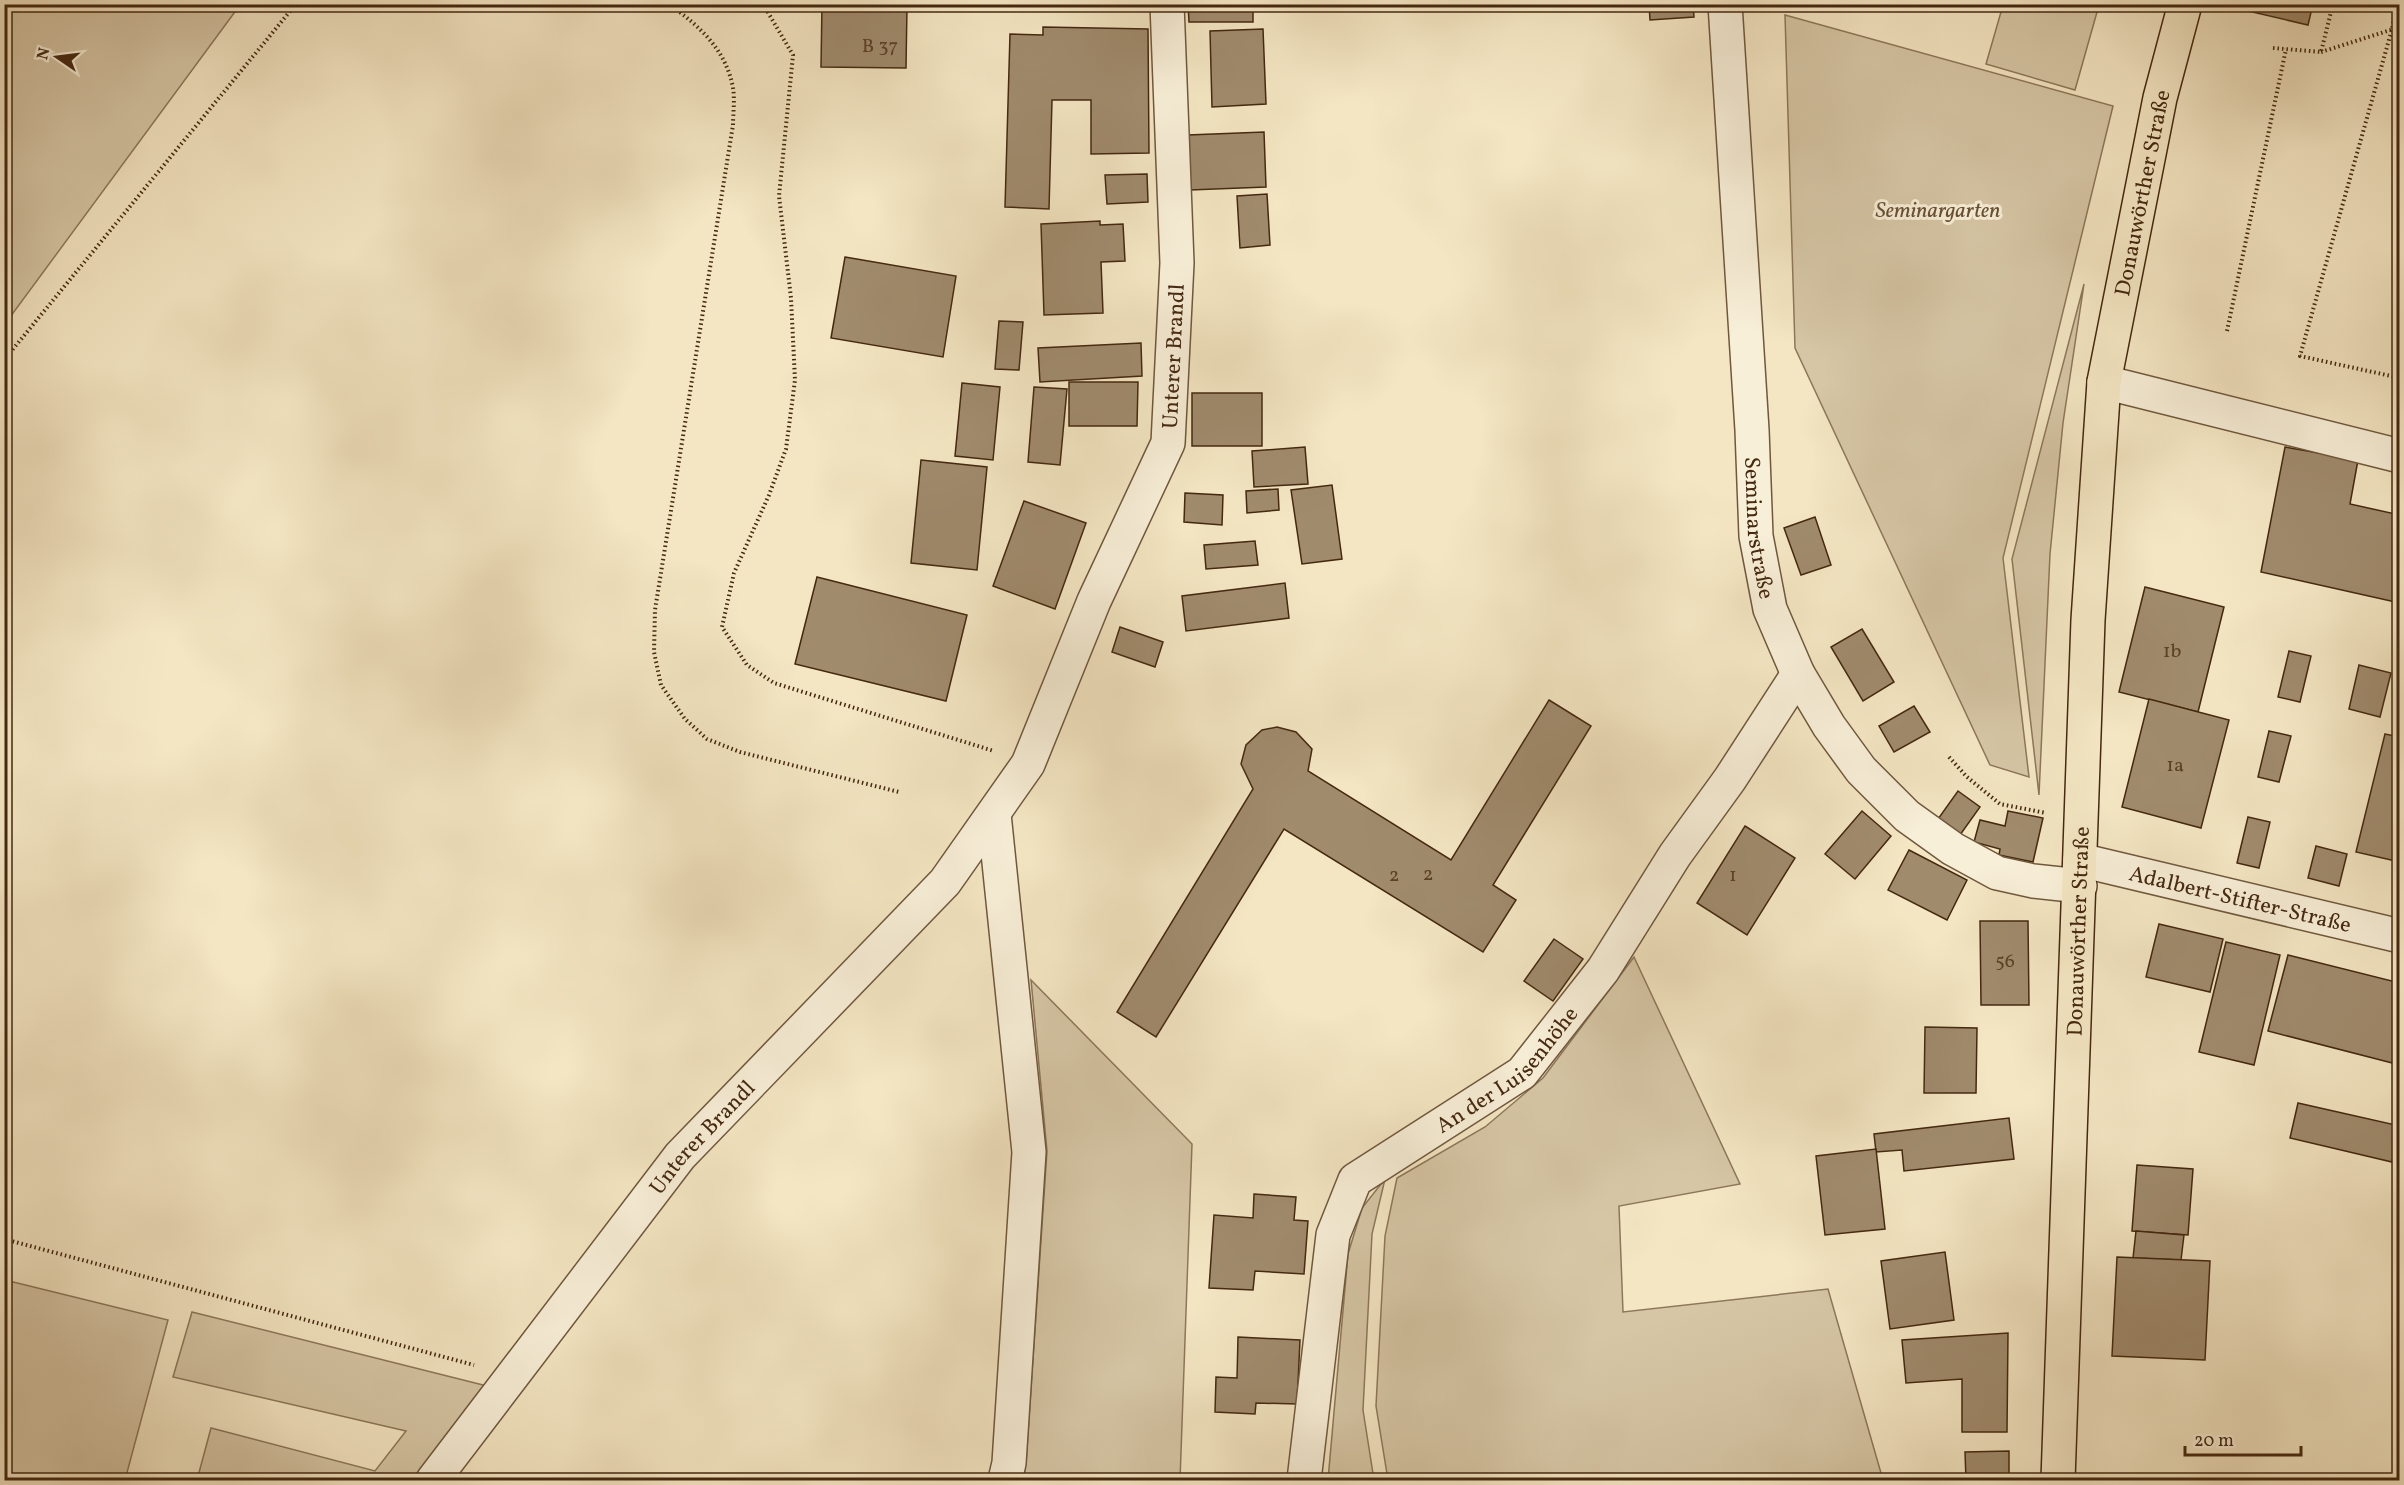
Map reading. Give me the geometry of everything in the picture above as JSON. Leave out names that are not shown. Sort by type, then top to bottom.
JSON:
[{"type":"main road","name":"Donauwörther Straße","points":[[2058,1480],[2088,620],[2104,382],[2160,98],[2186,4]]},
{"type":"street","name":"Unterer Brandl","points":[[433,1480],[680,1156],[945,882],[1028,764],[1094,602],[1168,443],[1177,263],[1167,4]]},
{"type":"street","name":"Seminarstraße","points":[[1725,4],[1752,430],[1756,536],[1770,609],[1798,674],[1829,726],[1862,770],[1907,816],[1953,849],[1997,873],[2032,881],[2080,873]]},
{"type":"street","points":[[2104,382],[2400,456]]},
{"type":"street","name":"An der Luisenhöhe","points":[[1304,1480],[1333,1235],[1355,1180],[1522,1073],[1603,970],[1675,855],[1730,779],[1798,674]]},
{"type":"street","points":[[994,814],[1029,1152],[1009,1463],[1005,1480]]},
{"type":"street","name":"Adalbert-Stifter-Straße","points":[[2080,873],[2400,936]]},
{"type":"path","points":[[4,360],[296,4]]},
{"type":"path","points":[[669,4],[695,22],[711,38],[733,88],[733,125],[655,610],[654,652],[661,685],[685,719],[707,739],[740,752],[899,792]]},
{"type":"path","points":[[763,4],[793,55],[779,196],[791,298],[795,380],[786,449],[769,495],[734,573],[723,627],[747,665],[774,683],[970,743],[1028,764]]},
{"type":"path","points":[[2321,52],[2333,4]]},
{"type":"path","points":[[2396,4],[2392,29],[2300,356],[2400,378]]},
{"type":"path","points":[[2273,48],[2321,52],[2400,27]]},
{"type":"path","points":[[2227,331],[2286,49]]},
{"type":"path","points":[[1949,758],[1967,777],[2000,804],[2044,813],[2082,813]]},
{"type":"path","points":[[4,1239],[512,1376]]},
{"type":"green space","points":[[4,5],[240,5],[5,324]]},
{"type":"green space","points":[[2003,5],[2099,5],[2075,90],[1986,64]]},
{"type":"green space","name":"Seminargarten","points":[[1785,15],[2113,106],[2003,558],[2029,777],[1990,765],[1795,348]]},
{"type":"green space","points":[[2084,284],[2063,423],[2050,554],[2039,795],[2012,559]]},
{"type":"green space","points":[[1634,957],[1740,1184],[1619,1206],[1623,1312],[1828,1289],[1883,1480],[1388,1480],[1376,1406],[1385,1236],[1397,1178],[1485,1127],[1543,1078]]},
{"type":"green space","points":[[1031,980],[1192,1144],[1180,1480],[1023,1480],[1047,1151]]},
{"type":"green space","points":[[1385,1179],[1372,1234],[1363,1410],[1374,1480],[1328,1480],[1348,1254],[1362,1208]]},
{"type":"green space","points":[[5,1280],[168,1320],[125,1480],[5,1480]]},
{"type":"green space","points":[[192,1312],[491,1387],[425,1480],[197,1480],[211,1428],[375,1471],[406,1431],[173,1377]]},
{"type":"building","points":[[822,4],[907,6],[906,68],[821,67]]},
{"type":"building","points":[[1188,4],[1253,4],[1253,22],[1189,22]]},
{"type":"building","points":[[1649,4],[1693,4],[1694,17],[1650,20]]},
{"type":"building","points":[[2250,4],[2313,4],[2308,25],[2248,11]]},
{"type":"building","points":[[1043,27],[1148,29],[1149,153],[1091,154],[1091,100],[1052,100],[1049,209],[1005,207],[1010,34],[1043,35]]},
{"type":"building","points":[[1263,29],[1266,104],[1212,107],[1210,31]]},
{"type":"building","points":[[1264,132],[1266,187],[1190,190],[1188,135]]},
{"type":"building","points":[[1147,174],[1148,202],[1107,204],[1105,175]]},
{"type":"building","points":[[1267,194],[1270,245],[1240,248],[1237,196]]},
{"type":"building","points":[[1100,221],[1100,225],[1123,224],[1125,261],[1101,262],[1103,313],[1044,315],[1041,224]]},
{"type":"building","points":[[845,257],[956,276],[943,357],[831,338]]},
{"type":"building","points":[[999,321],[1023,322],[1019,370],[995,369]]},
{"type":"building","points":[[1141,343],[1142,376],[1040,382],[1038,348]]},
{"type":"building","points":[[1069,382],[1138,382],[1137,426],[1069,426]]},
{"type":"building","points":[[962,383],[1000,387],[993,460],[955,456]]},
{"type":"building","points":[[1034,387],[1067,389],[1060,465],[1028,462]]},
{"type":"building","points":[[1192,393],[1262,393],[1262,446],[1192,446]]},
{"type":"building","points":[[1305,447],[1308,484],[1254,487],[1252,451]]},
{"type":"building","points":[[2285,447],[2358,460],[2350,504],[2400,515],[2400,603],[2261,572]]},
{"type":"building","points":[[921,460],[987,467],[977,570],[911,563]]},
{"type":"building","points":[[1332,485],[1342,559],[1302,564],[1291,490]]},
{"type":"building","points":[[1278,489],[1279,510],[1247,513],[1246,491]]},
{"type":"building","points":[[1185,493],[1223,495],[1222,525],[1184,522]]},
{"type":"building","points":[[1024,501],[1086,523],[1055,609],[993,586]]},
{"type":"building","points":[[1815,517],[1831,565],[1801,575],[1784,528]]},
{"type":"building","points":[[1255,541],[1258,565],[1206,569],[1204,545]]},
{"type":"building","points":[[817,577],[967,615],[946,701],[795,664]]},
{"type":"building","points":[[1285,583],[1289,618],[1186,631],[1182,596]]},
{"type":"building","points":[[2145,587],[2224,607],[2198,712],[2119,692]]},
{"type":"building","points":[[1120,627],[1163,642],[1155,667],[1112,652]]},
{"type":"building","points":[[1862,629],[1894,682],[1863,701],[1831,647]]},
{"type":"building","points":[[2289,651],[2311,656],[2300,702],[2278,697]]},
{"type":"building","points":[[2359,665],[2391,673],[2380,717],[2349,709]]},
{"type":"building","points":[[2149,699],[2229,720],[2201,828],[2122,807]]},
{"type":"building","points":[[1549,700],[1591,726],[1493,885],[1516,900],[1483,952],[1284,829],[1156,1037],[1117,1012],[1253,789],[1241,764],[1246,745],[1262,730],[1277,727],[1296,732],[1312,749],[1308,771],[1451,860]]},
{"type":"building","points":[[1914,706],[1930,732],[1894,752],[1879,726]]},
{"type":"building","points":[[2269,731],[2291,736],[2279,782],[2258,777]]},
{"type":"building","points":[[2385,734],[2400,737],[2400,862],[2356,852]]},
{"type":"building","points":[[1958,791],[1980,807],[1960,835],[1938,819]]},
{"type":"building","points":[[1862,811],[1891,836],[1855,879],[1825,854]]},
{"type":"building","points":[[2008,811],[2043,818],[2033,862],[1999,855],[2000,849],[1974,842],[1980,820],[2005,826]]},
{"type":"building","points":[[2248,817],[2270,822],[2259,868],[2237,863]]},
{"type":"building","points":[[1745,826],[1795,858],[1747,935],[1697,903]]},
{"type":"building","points":[[2316,846],[2347,854],[2339,886],[2308,878]]},
{"type":"building","points":[[1909,850],[1967,880],[1947,920],[1888,890]]},
{"type":"building","points":[[1980,921],[2028,921],[2029,1005],[1981,1005]]},
{"type":"building","points":[[2159,924],[2223,939],[2210,992],[2146,977]]},
{"type":"building","points":[[1554,939],[1583,959],[1553,1001],[1524,981]]},
{"type":"building","points":[[2226,942],[2280,955],[2254,1065],[2199,1052]]},
{"type":"building","points":[[2288,955],[2400,983],[2400,1065],[2268,1031]]},
{"type":"building","points":[[1925,1027],[1977,1028],[1976,1093],[1924,1093]]},
{"type":"building","points":[[2298,1103],[2400,1126],[2392,1162],[2290,1138]]},
{"type":"building","points":[[2009,1118],[2014,1159],[1904,1171],[1902,1150],[1876,1152],[1874,1134]]},
{"type":"building","points":[[1876,1149],[1885,1229],[1825,1235],[1816,1156]]},
{"type":"building","points":[[2137,1165],[2193,1169],[2188,1235],[2132,1231]]},
{"type":"building","points":[[1254,1194],[1296,1197],[1294,1220],[1308,1221],[1304,1274],[1255,1271],[1253,1290],[1209,1288],[1214,1215],[1253,1218]]},
{"type":"building","points":[[2136,1231],[2184,1235],[2181,1260],[2133,1258]]},
{"type":"building","points":[[1945,1252],[1954,1320],[1890,1329],[1881,1261]]},
{"type":"building","points":[[2117,1257],[2210,1261],[2205,1360],[2112,1356]]},
{"type":"building","points":[[2008,1333],[2007,1432],[1962,1432],[1962,1379],[1906,1383],[1902,1340]]},
{"type":"building","points":[[1238,1337],[1300,1340],[1297,1404],[1256,1403],[1255,1414],[1215,1412],[1216,1377],[1237,1378]]},
{"type":"building","points":[[2009,1451],[2009,1480],[1966,1480],[1965,1452]]}]
